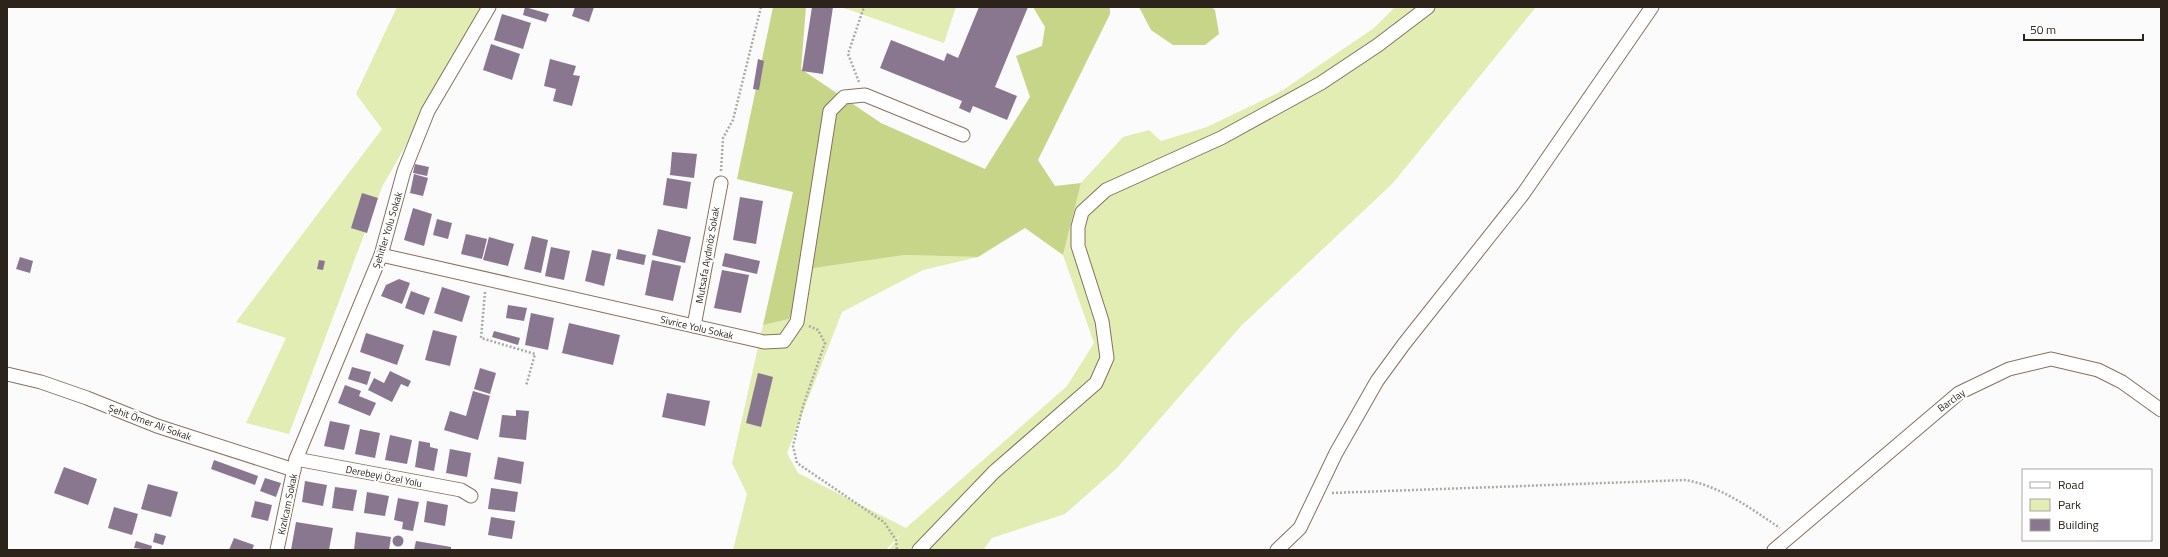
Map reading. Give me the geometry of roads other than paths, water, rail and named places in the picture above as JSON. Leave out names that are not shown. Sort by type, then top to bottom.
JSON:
[{"type":"street","name":"Şehitler Yolu Sokak","points":[[295,465],[381,255],[404,171],[428,111],[489,7]]},
{"type":"street","points":[[918,550],[994,472],[1096,383],[1107,358],[1102,321],[1078,246],[1078,227],[1082,212],[1106,190],[1221,138],[1321,83],[1378,45],[1428,7]]},
{"type":"street","points":[[1277,550],[1300,528],[1336,453],[1377,381],[1404,344],[1523,194],[1652,7]]},
{"type":"street","name":"Sivrice Yolu Sokak","points":[[381,255],[764,342],[784,341],[797,322],[830,111],[844,98],[865,95],[963,135]]},
{"type":"street","name":"Mutsafa Aydınöz Sokak","points":[[694,326],[721,183]]},
{"type":"street","name":"Barclay","points":[[1774,550],[1959,392],[2009,368],[2051,359],[2098,370],[2122,382],[2161,410]]},
{"type":"street","name":"Şehit Ömer Ali Sokak","points":[[7,374],[41,382],[157,426],[295,465]]},
{"type":"street","name":"Derebeyi Özel Yolu","points":[[295,465],[461,490],[471,496]]},
{"type":"street","name":"Kızılcam Sokak","points":[[277,550],[295,465]]}]
